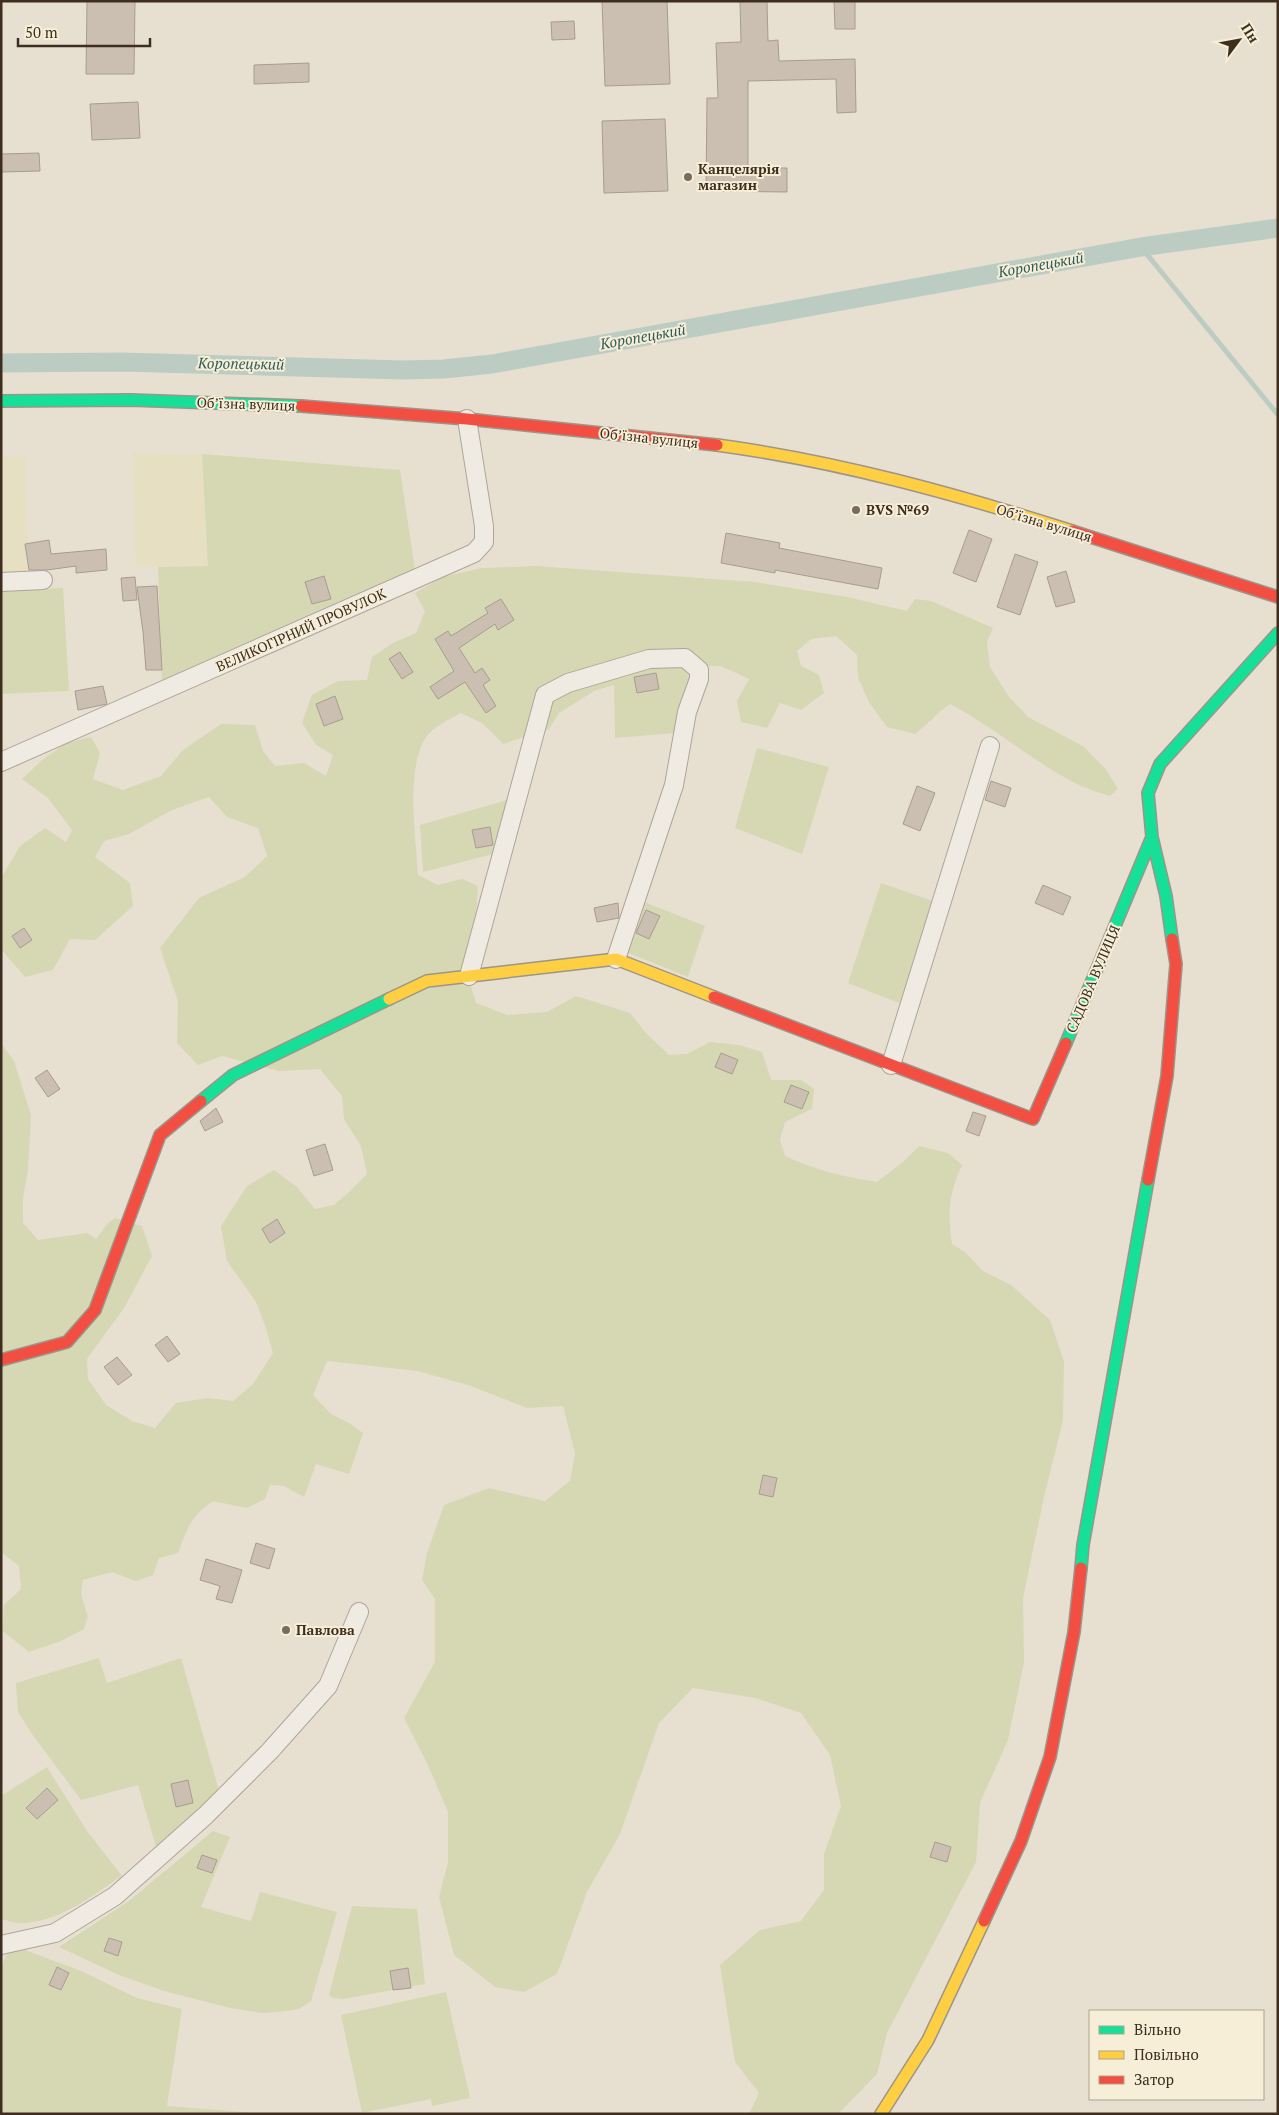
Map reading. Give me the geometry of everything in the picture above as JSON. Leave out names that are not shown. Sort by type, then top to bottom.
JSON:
[{"type":"street","name":"Обʼїзна вулиця","points":[[1,401],[130,400],[298,406],[467,420],[756,450],[829,464],[1031,518],[1278,597]]},
{"type":"street","name":"ВЕЛИКОГІРНИЙ ПРОВУЛОК","points":[[1,762],[474,554],[484,542],[484,526],[467,420]]},
{"type":"street","points":[[1,582],[43,580]]},
{"type":"street","points":[[881,2114],[928,2040],[1021,1841],[1050,1757],[1074,1632],[1083,1545],[1167,1076],[1176,964],[1166,896],[1152,837],[1148,793],[1160,764],[1278,633]]},
{"type":"street","points":[[469,976],[545,695],[568,683],[649,659],[685,658],[699,670],[699,679],[687,712],[674,785],[616,959]]},
{"type":"street","points":[[1,1360],[66,1342],[95,1310],[160,1135],[233,1075],[427,981],[616,959],[891,1065],[990,746]]},
{"type":"street","name":"САДОВА ВУЛИЦЯ","points":[[891,1065],[1033,1119],[1118,922],[1152,837]]},
{"type":"street","points":[[1,1945],[55,1933],[115,1896],[206,1815],[269,1752],[328,1686],[359,1612]]},
{"type":"shaded area","points":[[132,453],[202,454],[208,566],[136,567]]},
{"type":"shaded area","points":[[1,457],[25,457],[29,573],[1,575]]},
{"type":"green space","points":[[202,454],[400,470],[415,570],[162,685],[158,567],[208,566]]},
{"type":"green space","points":[[536,566],[755,582],[847,597],[907,611],[915,599],[931,601],[993,628],[987,642],[990,667],[1009,697],[1028,717],[1083,746],[1105,768],[1118,789],[1110,796],[1081,786],[950,704],[915,734],[887,727],[869,702],[858,678],[857,655],[836,636],[811,639],[797,651],[801,666],[819,675],[824,693],[801,710],[780,703],[767,728],[741,722],[737,701],[749,679],[721,666],[687,666],[694,675],[683,701],[674,733],[615,738],[614,685],[594,691],[559,713],[549,729],[503,744],[482,723],[461,713],[429,733],[420,751],[416,767],[413,804],[418,875],[438,885],[462,879],[478,886],[471,987],[476,1003],[507,1015],[547,1012],[576,996],[630,1013],[646,1033],[669,1055],[687,1054],[710,1042],[739,1045],[762,1052],[771,1080],[801,1080],[814,1089],[812,1109],[785,1122],[780,1140],[785,1156],[819,1169],[877,1182],[903,1162],[919,1146],[948,1153],[962,1165],[954,1185],[950,1203],[952,1244],[965,1252],[983,1271],[1011,1285],[1050,1320],[1064,1362],[1063,1420],[1044,1497],[1023,1598],[1024,1662],[1008,1740],[980,1803],[976,1862],[887,2033],[877,2074],[838,2114],[749,2114],[759,2093],[735,2062],[720,1965],[760,1930],[801,1921],[824,1890],[824,1854],[841,1806],[830,1755],[801,1713],[755,1698],[693,1688],[659,1723],[620,1834],[587,1892],[557,1974],[524,1992],[495,1987],[454,1955],[439,1897],[448,1862],[448,1812],[427,1763],[404,1718],[435,1662],[435,1599],[422,1580],[427,1553],[444,1505],[489,1488],[545,1501],[570,1481],[575,1454],[563,1406],[527,1408],[468,1385],[417,1371],[327,1361],[313,1395],[331,1414],[363,1433],[349,1474],[316,1464],[304,1497],[284,1486],[270,1485],[265,1499],[247,1508],[213,1501],[194,1518],[184,1536],[178,1553],[159,1558],[153,1575],[136,1581],[112,1572],[83,1580],[81,1594],[88,1617],[84,1629],[61,1641],[29,1652],[3,1631],[4,1605],[21,1589],[19,1566],[1,1552],[1,1043],[14,1061],[31,1115],[28,1170],[23,1198],[23,1223],[38,1240],[87,1233],[96,1239],[108,1223],[115,1218],[142,1226],[152,1256],[124,1308],[87,1359],[88,1379],[106,1405],[132,1421],[155,1428],[176,1403],[208,1398],[233,1401],[253,1384],[273,1353],[256,1302],[227,1261],[221,1226],[247,1186],[274,1170],[297,1187],[315,1209],[334,1205],[367,1174],[361,1146],[344,1119],[342,1096],[320,1069],[279,1071],[222,1056],[198,1065],[177,1043],[178,1001],[160,948],[199,898],[245,877],[267,856],[258,828],[227,817],[209,797],[172,810],[129,834],[104,841],[95,857],[130,883],[133,906],[95,940],[70,939],[53,970],[25,977],[1,949],[1,878],[20,846],[45,828],[66,842],[72,830],[48,798],[22,779],[42,760],[66,743],[91,737],[100,753],[93,779],[123,790],[161,776],[183,750],[221,724],[255,725],[263,751],[275,766],[304,763],[326,776],[333,755],[316,745],[302,723],[312,695],[338,681],[367,680],[372,657],[393,643],[416,633],[425,611],[415,593],[443,577],[482,568]]},
{"type":"green space","points":[[63,588],[69,691],[1,694],[1,591]]},
{"type":"green space","points":[[757,748],[829,767],[802,854],[735,828]]},
{"type":"green space","points":[[511,799],[497,853],[423,872],[420,825]]},
{"type":"green space","points":[[881,883],[936,902],[902,1004],[848,983]]},
{"type":"green space","points":[[644,902],[705,926],[688,977],[626,952]]},
{"type":"green space","points":[[99,1658],[107,1683],[181,1658],[220,1794],[157,1850],[138,1785],[81,1800],[18,1712],[16,1683]]},
{"type":"green space","points":[[47,1767],[87,1831],[122,1876],[86,1900],[61,1913],[34,1922],[15,1923],[1,1919],[1,1796]]},
{"type":"green space","points":[[213,1831],[230,1837],[201,1907],[251,1921],[260,1892],[337,1912],[311,2001],[299,2009],[262,2013],[230,2008],[164,1991],[119,1975],[59,1947],[129,1901]]},
{"type":"green space","points":[[352,1906],[417,1909],[425,1984],[343,1999],[333,1998],[329,1995]]},
{"type":"green space","points":[[25,1950],[81,1971],[137,1998],[182,2009],[167,2106],[268,2114],[1,2114],[1,1969],[7,1952]]},
{"type":"green space","points":[[446,1992],[470,2098],[432,2106],[431,2099],[362,2113],[341,2015]]},
{"type":"building","points":[[87,1],[135,1],[134,74],[86,74]]},
{"type":"building","points":[[602,1],[667,1],[670,84],[605,86]]},
{"type":"building","points":[[740,1],[767,1],[768,41],[778,40],[779,61],[855,59],[856,112],[837,113],[836,79],[748,81],[748,168],[787,168],[787,192],[706,191],[707,98],[718,98],[716,43],[741,42]]},
{"type":"building","points":[[834,1],[855,1],[855,29],[835,29]]},
{"type":"building","points":[[574,21],[575,39],[552,40],[551,22]]},
{"type":"building","points":[[309,63],[309,82],[254,84],[254,65]]},
{"type":"building","points":[[138,102],[140,138],[92,140],[90,104]]},
{"type":"building","points":[[665,119],[668,191],[604,193],[602,121]]},
{"type":"building","points":[[39,153],[40,171],[1,172],[1,154]]},
{"type":"building","points":[[969,530],[992,539],[976,582],[953,573]]},
{"type":"building","points":[[726,533],[780,543],[779,548],[882,568],[878,589],[775,570],[775,573],[721,563]]},
{"type":"building","points":[[49,540],[51,554],[106,549],[107,570],[76,573],[76,566],[47,570],[29,570],[25,544]]},
{"type":"building","points":[[1015,554],[1038,562],[1020,615],[997,607]]},
{"type":"building","points":[[1066,571],[1075,602],[1056,607],[1047,577]]},
{"type":"building","points":[[324,576],[331,599],[312,604],[305,582]]},
{"type":"building","points":[[135,577],[137,600],[123,601],[121,578]]},
{"type":"building","points":[[157,586],[162,670],[146,670],[137,587]]},
{"type":"building","points":[[501,599],[514,620],[498,630],[495,624],[459,648],[475,673],[482,668],[490,680],[483,685],[496,706],[486,713],[465,682],[438,699],[430,687],[454,671],[435,639],[448,631],[451,636],[488,613],[485,608]]},
{"type":"building","points":[[400,652],[413,672],[402,679],[389,659]]},
{"type":"building","points":[[656,673],[659,689],[637,693],[634,677]]},
{"type":"building","points":[[103,686],[107,704],[78,710],[75,691]]},
{"type":"building","points":[[335,696],[343,719],[324,726],[316,704]]},
{"type":"building","points":[[991,781],[1011,788],[1005,807],[985,800]]},
{"type":"building","points":[[917,786],[935,793],[920,831],[903,824]]},
{"type":"building","points":[[490,827],[493,845],[476,848],[472,830]]},
{"type":"building","points":[[1043,885],[1071,897],[1063,915],[1035,903]]},
{"type":"building","points":[[618,903],[619,918],[597,922],[594,908]]},
{"type":"building","points":[[646,910],[660,916],[649,939],[636,933]]},
{"type":"building","points":[[24,928],[32,940],[20,948],[12,936]]},
{"type":"building","points":[[721,1053],[738,1060],[732,1074],[715,1067]]},
{"type":"building","points":[[47,1070],[60,1089],[48,1097],[35,1078]]},
{"type":"building","points":[[791,1085],[809,1092],[802,1109],[784,1102]]},
{"type":"building","points":[[216,1108],[223,1122],[205,1131],[200,1121]]},
{"type":"building","points":[[973,1112],[986,1116],[979,1136],[966,1131]]},
{"type":"building","points":[[325,1144],[333,1170],[314,1176],[306,1150]]},
{"type":"building","points":[[277,1219],[285,1233],[270,1243],[262,1229]]},
{"type":"building","points":[[167,1336],[180,1354],[168,1362],[155,1345]]},
{"type":"building","points":[[117,1357],[132,1375],[118,1385],[104,1367]]},
{"type":"building","points":[[763,1475],[777,1478],[773,1497],[759,1494]]},
{"type":"building","points":[[256,1543],[275,1549],[269,1569],[250,1563]]},
{"type":"building","points":[[206,1559],[242,1570],[232,1603],[216,1599],[220,1586],[200,1580]]},
{"type":"building","points":[[188,1780],[193,1803],[176,1807],[171,1784]]},
{"type":"building","points":[[47,1788],[58,1800],[37,1819],[26,1808]]},
{"type":"building","points":[[935,1842],[951,1847],[947,1862],[930,1857]]},
{"type":"building","points":[[202,1855],[217,1860],[212,1873],[197,1868]]},
{"type":"building","points":[[109,1938],[122,1942],[118,1956],[104,1951]]},
{"type":"building","points":[[57,1967],[69,1973],[61,1990],[49,1985]]},
{"type":"building","points":[[408,1968],[411,1988],[393,1990],[390,1971]]},
{"type":"waterway","name":"Коропецький","points":[[1,363],[122,362],[403,370],[444,369],[492,364],[1141,247],[1278,228]]},
{"type":"waterway","points":[[1141,247],[1278,415]]},
{"type":"traffic: fast","points":[[1,401],[131,400],[301,406]]},
{"type":"traffic: fast","points":[[1172,939],[1166,896],[1152,837],[1148,793],[1160,764],[1278,633]]},
{"type":"traffic: fast","points":[[1066,1043],[1152,837]]},
{"type":"traffic: fast","points":[[201,1101],[233,1075],[389,999]]},
{"type":"traffic: fast","points":[[1081,1568],[1083,1545],[1148,1180]]},
{"type":"traffic: slow","points":[[717,445],[851,469],[984,504],[1072,531]]},
{"type":"traffic: slow","points":[[389,999],[427,981],[616,959],[714,997]]},
{"type":"traffic: slow","points":[[881,2114],[928,2040],[984,1921]]},
{"type":"traffic: jam","points":[[301,406],[467,419],[717,445]]},
{"type":"traffic: jam","points":[[1072,531],[1278,597]]},
{"type":"traffic: jam","points":[[1148,1180],[1167,1076],[1176,964],[1172,939]]},
{"type":"traffic: jam","points":[[714,997],[1033,1119],[1066,1043]]},
{"type":"traffic: jam","points":[[1,1360],[67,1342],[95,1310],[160,1135],[201,1101]]},
{"type":"traffic: jam","points":[[984,1921],[1021,1841],[1050,1757],[1074,1632],[1081,1568]]},
{"type":"place","name":"Канцелярія магазин","points":[[688,177]]},
{"type":"place","name":"BVS №69","points":[[856,510]]},
{"type":"place","name":"Павлова","points":[[286,1630]]}]
